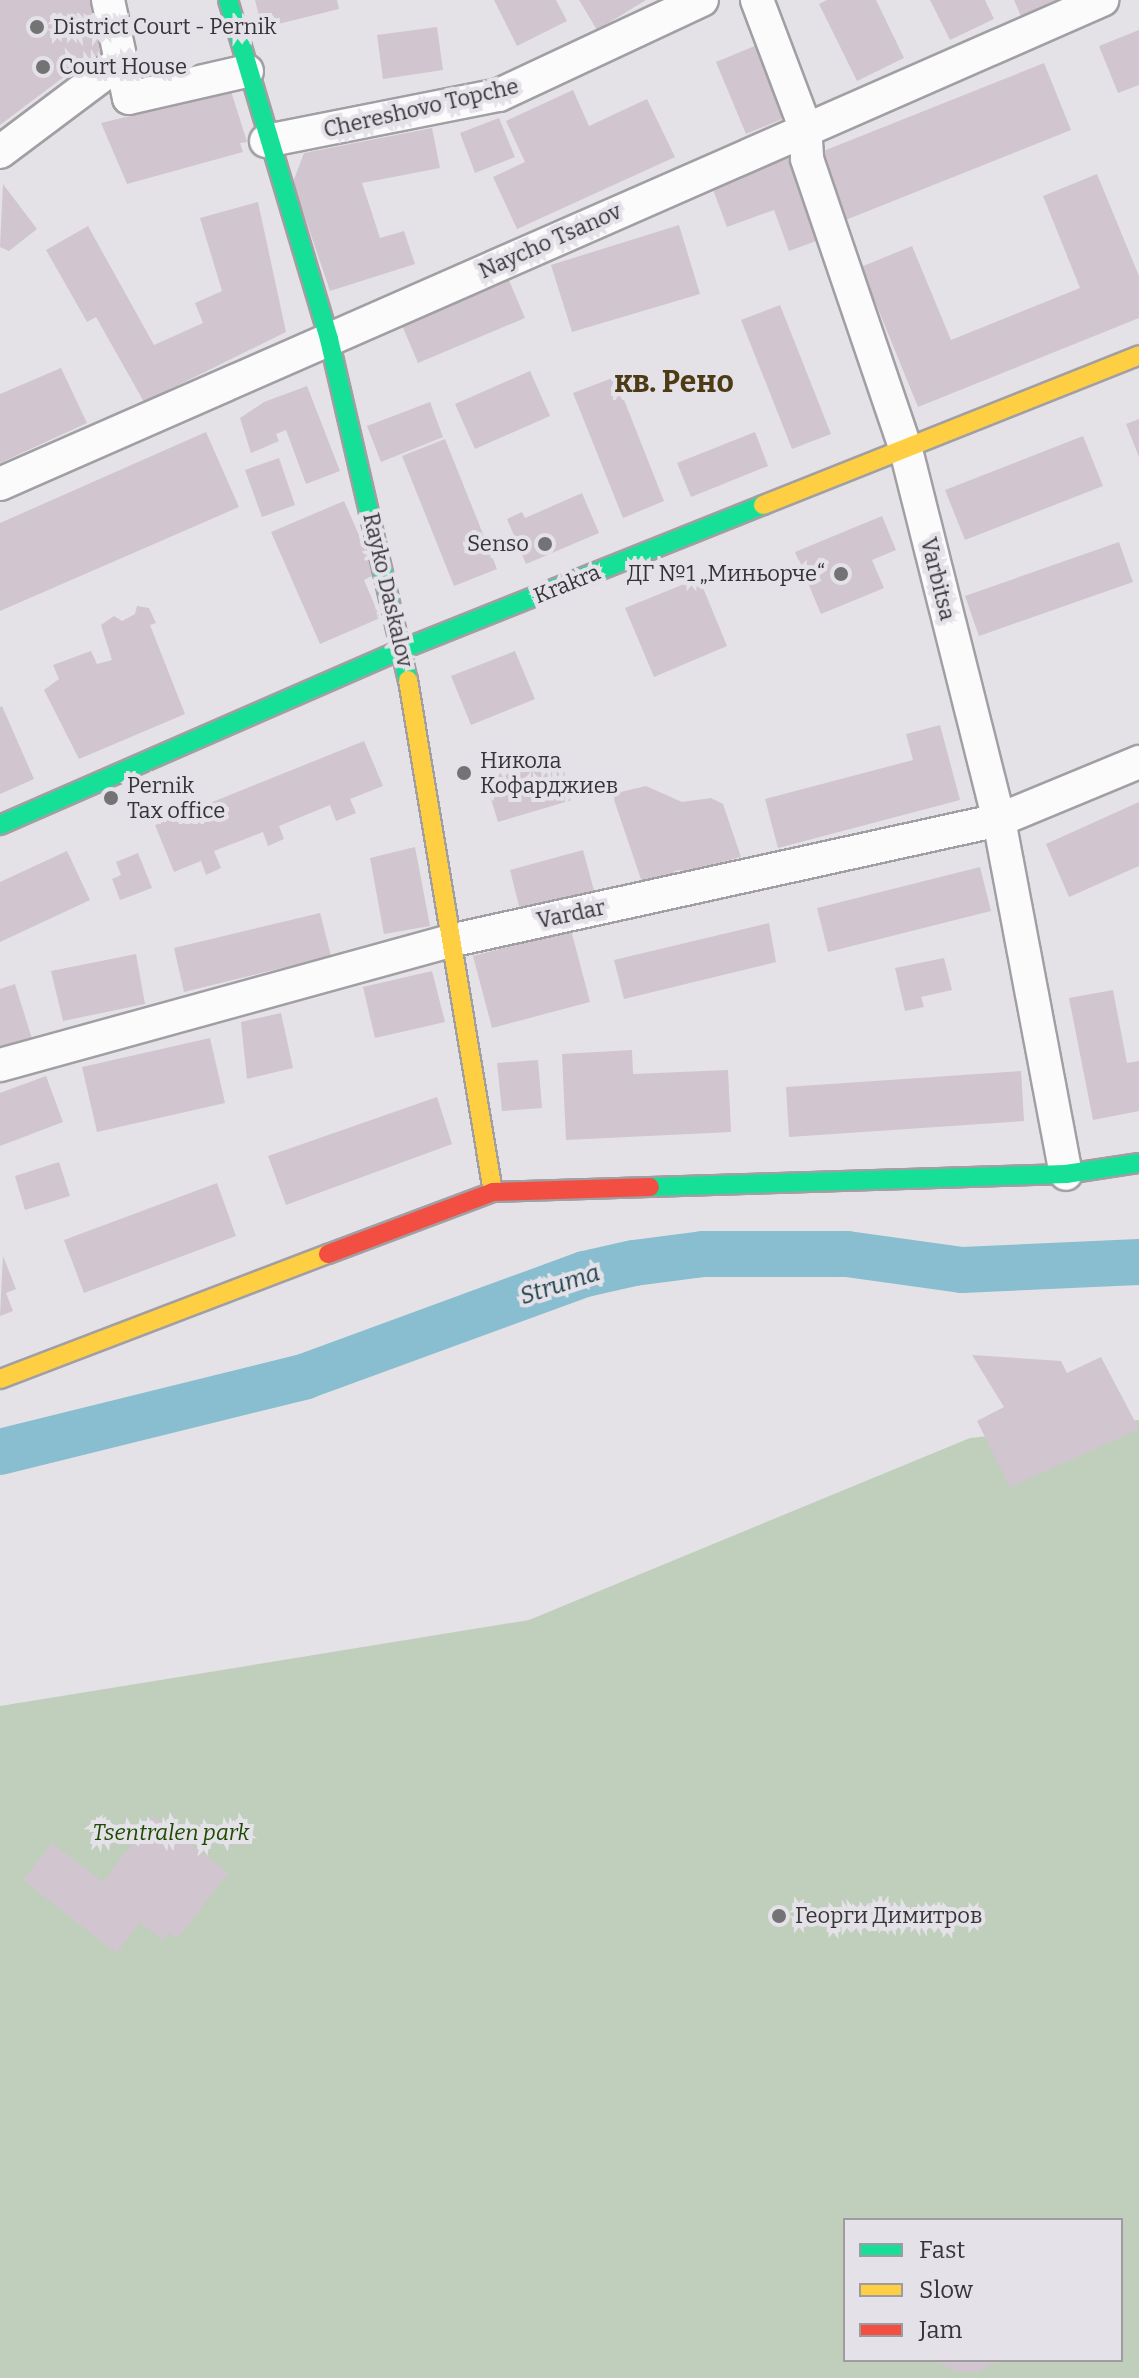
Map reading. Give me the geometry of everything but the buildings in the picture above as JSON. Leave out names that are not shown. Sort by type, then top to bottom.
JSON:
[{"type":"street","points":[[108,0],[129,98],[247,71]]},
{"type":"street","name":"Rayko Daskalov","points":[[228,0],[266,141],[329,339],[403,649],[454,940],[493,1192]]},
{"type":"street","name":"Chereshovo Topche","points":[[266,141],[499,95],[702,0]]},
{"type":"street","name":"Varbitsa","points":[[757,0],[805,127],[807,159],[906,450],[999,820],[1066,1174]]},
{"type":"street","name":"Naycho Tsanov","points":[[0,484],[805,127],[1102,0]]},
{"type":"street","points":[[0,152],[121,61]]},
{"type":"street","name":"Krakra","points":[[0,825],[403,649],[1139,355]]},
{"type":"street","name":"Vardar","points":[[0,1065],[454,940],[999,820],[1139,762]]},
{"type":"street","points":[[0,1379],[493,1192],[1066,1174],[1139,1163]]},
{"type":"green space","name":"Tsentralen park","points":[[1139,1420],[1139,2378],[0,2378],[0,1706],[529,1620],[970,1438]]},
{"type":"waterway","name":"Struma","points":[[0,1452],[306,1376],[585,1274],[634,1263],[703,1254],[847,1254],[962,1270],[1139,1262]]},
{"type":"traffic: fast","points":[[228,0],[329,339],[408,680]]},
{"type":"traffic: fast","points":[[0,825],[403,649],[763,505]]},
{"type":"traffic: fast","points":[[650,1187],[1066,1174],[1139,1163]]},
{"type":"traffic: slow","points":[[763,505],[1139,355]]},
{"type":"traffic: slow","points":[[408,680],[493,1192]]},
{"type":"traffic: slow","points":[[0,1379],[328,1254]]},
{"type":"traffic: jam","points":[[328,1254],[493,1192],[650,1187]]},
{"type":"place","name":"District Court - Pernik","points":[[37,27]]},
{"type":"place","name":"Court House","points":[[43,67]]},
{"type":"place","name":"Senso","points":[[545,544]]},
{"type":"place","name":"ДГ №1 „Миньорче“","points":[[841,574]]},
{"type":"place","name":"Никола Кофарджиев","points":[[464,773]]},
{"type":"place","name":"Pernik Tax office","points":[[111,798]]},
{"type":"place","name":"Георги Димитров","points":[[779,1916]]},
{"type":"district","name":"кв. Рено","points":[[674,382]]}]
